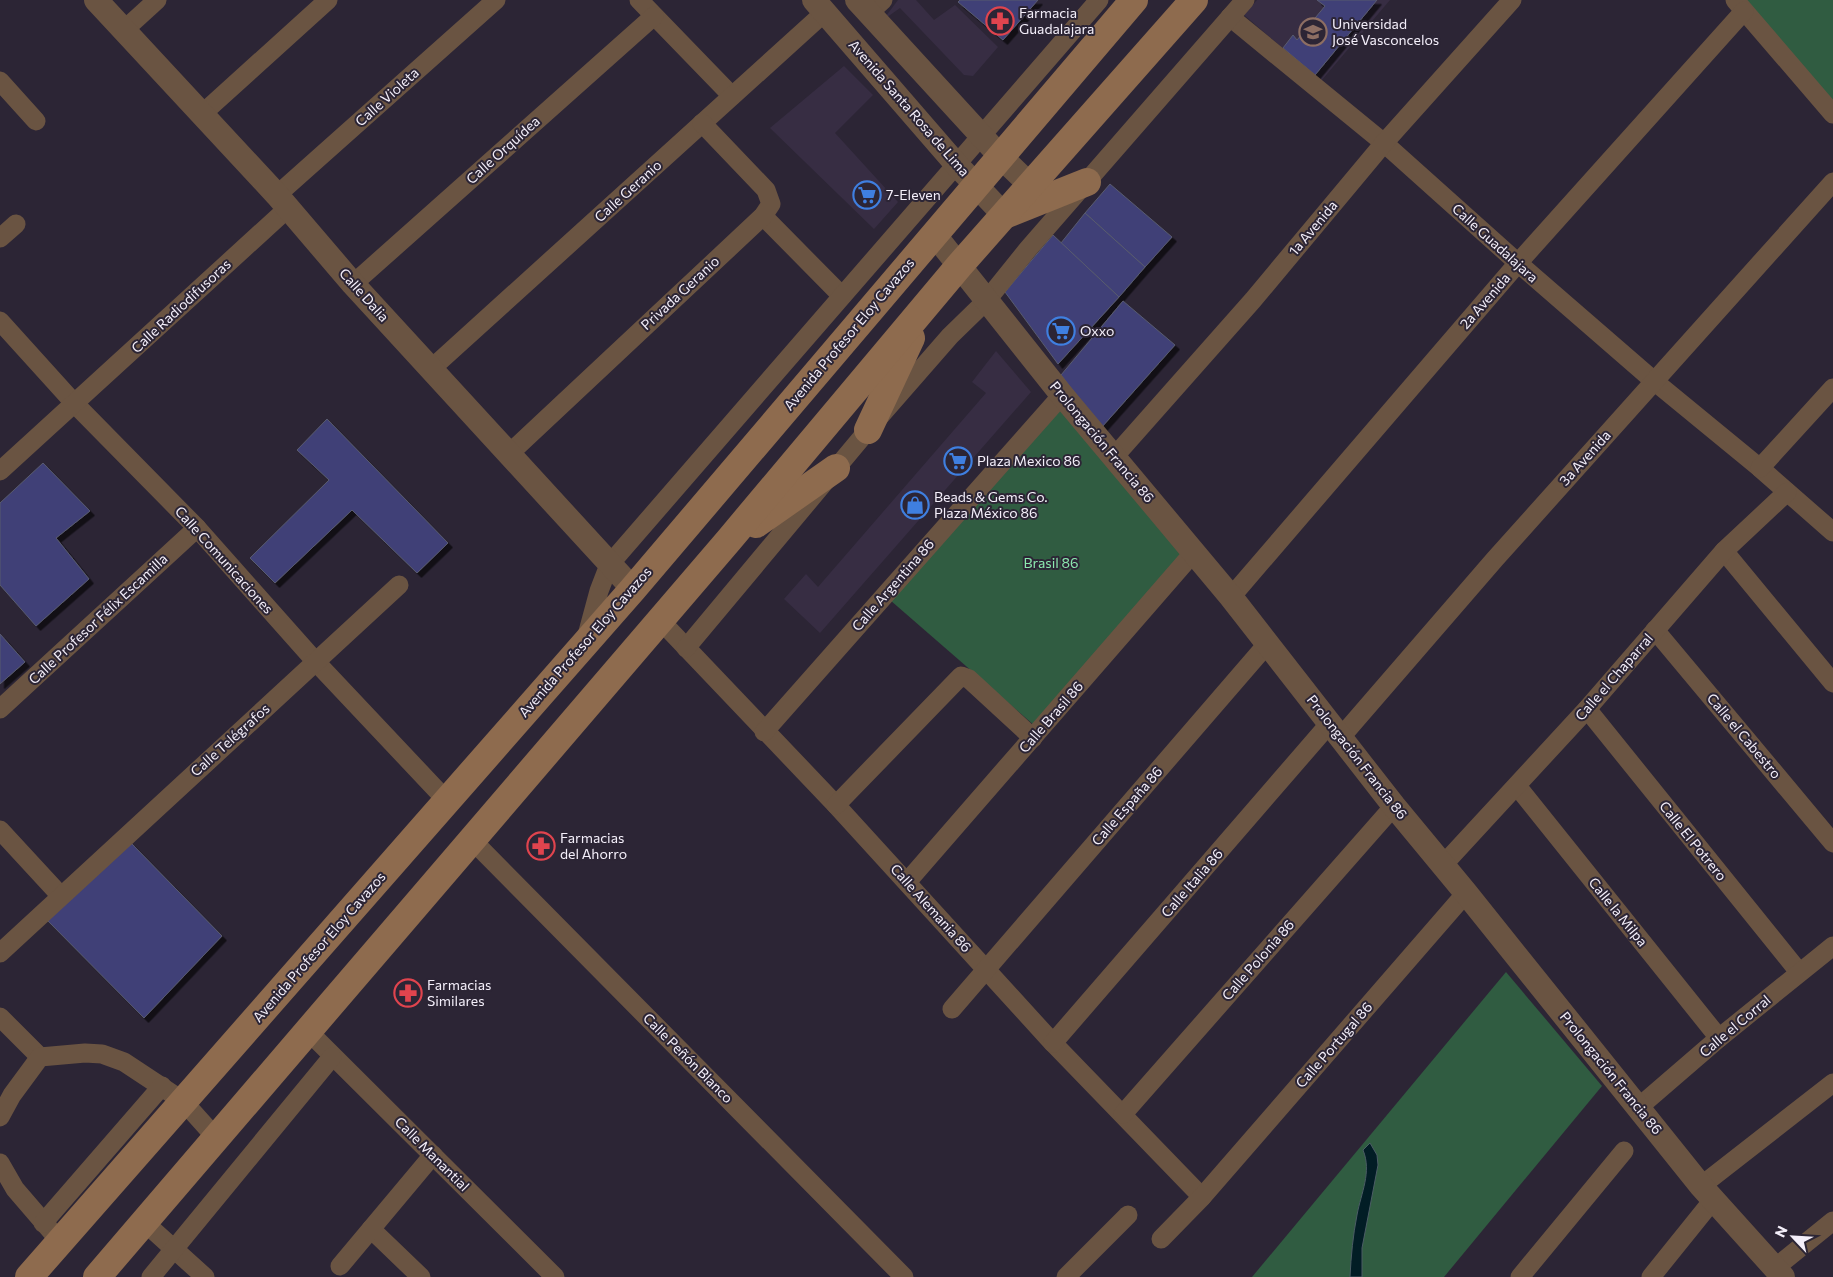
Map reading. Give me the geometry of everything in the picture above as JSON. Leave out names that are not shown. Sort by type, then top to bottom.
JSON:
[{"type":"main road","name":"Avenida Profesor Eloy Cavazos","points":[[28,1277],[53,1232],[173,1093],[447,801],[586,639],[632,589],[1134,0]]},
{"type":"main road","points":[[97,1277],[143,1221],[309,1032],[659,619],[729,540],[959,266],[1194,0]]},
{"type":"main road","points":[[1004,215],[1087,182]]},
{"type":"main road","points":[[868,430],[923,310]]},
{"type":"main road","points":[[729,540],[836,468]]},
{"type":"street","name":"Calle Dalia","points":[[96,0],[282,202],[352,284],[510,453],[632,589]]},
{"type":"street","points":[[123,31],[157,0]]},
{"type":"street","points":[[202,114],[328,0]]},
{"type":"street","name":"Calle Violeta","points":[[282,202],[496,0]]},
{"type":"street","points":[[639,0],[732,96]]},
{"type":"street","points":[[586,639],[599,591],[609,564],[1099,0]]},
{"type":"street","points":[[686,648],[868,430],[950,336],[987,300],[1245,0]]},
{"type":"street","name":"1a Avenida","points":[[1114,457],[1253,300],[1384,143],[1512,0]]},
{"type":"street","points":[[870,4],[981,135],[1030,185]]},
{"type":"street","name":"Calle Geranio","points":[[432,369],[732,96],[819,6]]},
{"type":"street","name":"Avenida Santa Rosa de Lima","points":[[819,6],[956,164],[1004,215]]},
{"type":"street","points":[[1739,6],[1833,114]]},
{"type":"street","name":"2a Avenida","points":[[1231,597],[1739,6]]},
{"type":"street","name":"Calle Orquídea","points":[[352,284],[654,16]]},
{"type":"street","name":"Calle Guadalajara","points":[[1230,17],[1384,143],[1654,381],[1760,468],[1833,532]]},
{"type":"street","points":[[0,81],[36,121]]},
{"type":"street","points":[[702,123],[766,190],[771,204],[763,216],[842,296]]},
{"type":"street","name":"3a Avenida","points":[[1336,730],[1833,182]]},
{"type":"street","name":"Calle Radiodifusoras","points":[[0,471],[75,404],[282,202]]},
{"type":"street","name":"Privada Geranio","points":[[510,453],[763,216]]},
{"type":"street","points":[[0,238],[16,224]]},
{"type":"street","name":"Prolongación Francia 86","points":[[934,234],[1062,395],[1231,597],[1394,806],[1707,1193],[1781,1274]]},
{"type":"street","name":"Calle Comunicaciones","points":[[0,321],[75,404],[197,528],[316,662],[447,801]]},
{"type":"street","points":[[1760,468],[1833,388]]},
{"type":"street","name":"Calle Argentina 86","points":[[764,732],[1062,395]]},
{"type":"street","name":"Calle el Chaparral","points":[[1443,865],[1518,786],[1587,709],[1724,551],[1787,492]]},
{"type":"street","name":"Calle Profesor Félix Escamilla","points":[[0,709],[197,528]]},
{"type":"street","points":[[1724,551],[1833,682]]},
{"type":"street","name":"Calle Brasil 86","points":[[907,882],[1194,552]]},
{"type":"street","name":"Calle Telégrafos","points":[[0,953],[60,895],[399,585]]},
{"type":"street","name":"Calle Alemania 86","points":[[659,619],[764,732],[836,805],[1053,1043],[1202,1197]]},
{"type":"street","name":"Calle el Cabestro","points":[[1655,630],[1833,843]]},
{"type":"street","name":"Calle España 86","points":[[952,1009],[1268,643]]},
{"type":"street","points":[[836,805],[963,676],[1033,738]]},
{"type":"street","name":"Calle El Potrero","points":[[1587,709],[1799,972]]},
{"type":"street","name":"Calle Italia 86","points":[[1053,1043],[1336,730]]},
{"type":"street","name":"Calle la Milpa","points":[[1518,786],[1720,1038]]},
{"type":"street","name":"Calle Polonia 86","points":[[1123,1114],[1394,806]]},
{"type":"street","points":[[0,830],[60,895]]},
{"type":"street","name":"Calle Peñón Blanco","points":[[471,839],[904,1277]]},
{"type":"street","name":"Calle Portugal 86","points":[[1161,1239],[1202,1197],[1466,893]]},
{"type":"street","name":"Calle el Corral","points":[[1639,1107],[1799,972],[1833,946]]},
{"type":"street","points":[[0,1017],[40,1057]]},
{"type":"street","name":"Calle Manantial","points":[[309,1032],[555,1277]]},
{"type":"street","points":[[0,1117],[12,1095],[40,1057],[66,1053],[102,1054],[124,1062],[173,1093],[217,1138]]},
{"type":"street","points":[[151,1277],[332,1057]]},
{"type":"street","points":[[1651,1277],[1707,1193],[1833,1082]]},
{"type":"street","points":[[1520,1277],[1624,1151]]},
{"type":"street","points":[[340,1266],[433,1155]]},
{"type":"street","points":[[0,1163],[14,1189],[53,1232]]},
{"type":"street","points":[[1066,1277],[1128,1215]]},
{"type":"street","points":[[1781,1274],[1833,1220]]},
{"type":"street","points":[[143,1221],[205,1277]]},
{"type":"street","points":[[371,1229],[421,1277]]},
{"type":"shaded area","points":[[898,0],[916,0],[934,20],[955,5],[998,47],[973,76],[964,75],[900,8],[883,20]]},
{"type":"shaded area","name":"Universidad José Vasconcelos","points":[[1257,0],[1390,0],[1321,81],[1244,15]]},
{"type":"shaded area","points":[[844,66],[873,95],[835,133],[898,202],[874,229],[770,128]]},
{"type":"shaded area","points":[[996,351],[1031,392],[820,633],[784,599],[806,574],[818,587],[986,393],[972,382]]},
{"type":"green space","points":[[1734,0],[1833,0],[1833,118]]},
{"type":"green space","name":"Brasil 86","points":[[1060,404],[1187,556],[1035,726],[890,600]]},
{"type":"green space","points":[[1506,972],[1602,1086],[1444,1277],[1252,1277]]},
{"type":"water","points":[[1370,1143],[1377,1155],[1378,1165],[1362,1248],[1362,1277],[1350,1277],[1354,1230],[1366,1174],[1363,1150]]},
{"type":"building","name":"Farmacia Guadalajara","points":[[960,0],[1038,0],[1003,40],[958,2]]},
{"type":"building","points":[[1317,0],[1377,0],[1315,75],[1283,48],[1293,35],[1297,40],[1325,6]]},
{"type":"building","points":[[1110,184],[1172,237],[1145,267],[1085,213]]},
{"type":"building","points":[[1085,213],[1145,267],[1119,297],[1061,243]]},
{"type":"building","name":"Oxxo","points":[[1053,235],[1119,297],[1058,364],[1005,292]]},
{"type":"building","points":[[1123,301],[1175,345],[1101,428],[1061,375]]},
{"type":"building","points":[[327,419],[448,543],[417,573],[352,510],[275,583],[250,558],[329,480],[297,450]]},
{"type":"building","points":[[43,463],[90,511],[56,538],[89,579],[36,626],[0,585],[0,503]]},
{"type":"building","points":[[0,634],[25,662],[0,684]]},
{"type":"building","points":[[130,842],[222,936],[144,1018],[47,920]]},
{"type":"place","name":"Farmacia Guadalajara","points":[[1000,21]]},
{"type":"place","name":"Universidad José Vasconcelos","points":[[1313,32]]},
{"type":"place","name":"7-Eleven","points":[[867,195]]},
{"type":"place","name":"Oxxo","points":[[1061,331]]},
{"type":"place","name":"Plaza Mexico 86","points":[[958,461]]},
{"type":"place","name":"Beads & Gems Co. Plaza México 86","points":[[915,505]]},
{"type":"place","name":"Farmacias del Ahorro","points":[[541,846]]},
{"type":"place","name":"Farmacias Similares","points":[[408,993]]}]
